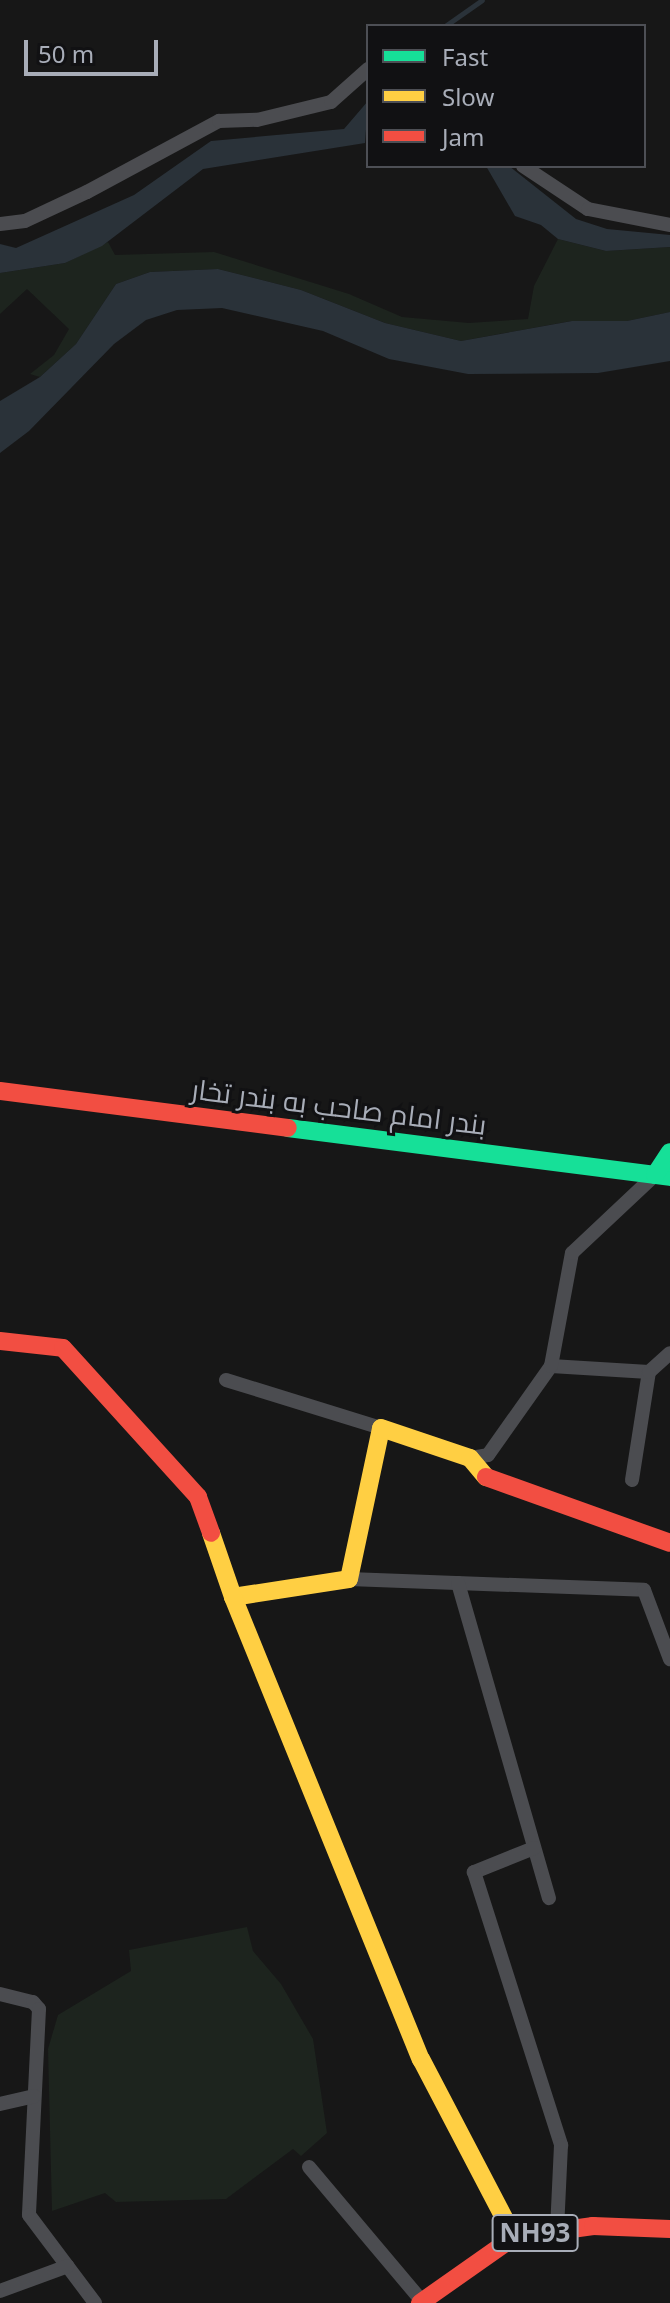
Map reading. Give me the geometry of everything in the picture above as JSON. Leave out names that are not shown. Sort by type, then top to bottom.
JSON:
[{"type":"street","points":[[0,224],[25,221],[219,121],[257,120],[331,102],[366,71]]},
{"type":"street","points":[[526,168],[588,209],[670,225]]},
{"type":"street","name":"بندر امام صاحب به بندر تخار","points":[[0,1091],[662,1176]]},
{"type":"street","points":[[226,1380],[470,1458],[488,1455],[551,1366],[572,1253],[662,1176],[670,1152]]},
{"type":"street","points":[[0,1341],[63,1348],[198,1497],[233,1597],[421,2059],[514,2237]]},
{"type":"street","points":[[632,1480],[649,1372],[670,1353]]},
{"type":"street","points":[[551,1366],[649,1372]]},
{"type":"street","points":[[349,1579],[381,1428]]},
{"type":"street","points":[[470,1458],[485,1477],[670,1543]]},
{"type":"street","points":[[233,1597],[349,1579],[644,1590],[670,1659]]},
{"type":"street","points":[[458,1583],[549,1898]]},
{"type":"street","points":[[534,1848],[474,1872],[561,2145],[557,2229]]},
{"type":"street","points":[[0,1994],[33,2002],[39,2009],[29,2215],[95,2303]]},
{"type":"street","points":[[0,2104],[34,2096]]},
{"type":"street","points":[[309,2167],[421,2302]]},
{"type":"street","name":"NH93","points":[[421,2302],[514,2237],[557,2229],[670,2229]]},
{"type":"street","points":[[0,2291],[68,2266]]},
{"type":"shaded area","points":[[366,103],[365,143],[203,169],[102,246],[65,263],[0,273],[0,244],[16,248],[134,195],[211,141],[344,129]]},
{"type":"shaded area","points":[[487,168],[512,168],[576,219],[607,229],[670,235],[670,247],[606,251],[558,239],[541,225],[515,216]]},
{"type":"shaded area","points":[[558,239],[606,251],[670,247],[670,312],[627,321],[571,321],[461,341],[385,323],[301,290],[218,269],[150,272],[116,284],[76,344],[40,377],[30,374],[54,355],[69,329],[27,289],[0,314],[0,273],[65,263],[108,242],[115,255],[214,252],[349,294],[402,317],[469,323],[528,319],[534,286]]},
{"type":"shaded area","points":[[218,269],[301,290],[385,323],[461,341],[572,321],[627,321],[670,312],[670,361],[598,373],[468,374],[389,359],[323,331],[222,308],[177,310],[146,320],[114,344],[29,431],[0,453],[0,401],[40,377],[76,344],[116,284],[150,272]]},
{"type":"shaded area","points":[[247,1927],[253,1951],[281,1984],[313,2039],[327,2133],[301,2156],[293,2149],[226,2199],[116,2202],[105,2193],[52,2211],[48,2049],[58,2015],[131,1971],[129,1950]]},
{"type":"waterway","points":[[448,24],[482,0]]},
{"type":"traffic: fast","points":[[288,1128],[670,1177]]},
{"type":"traffic: fast","points":[[655,1175],[670,1152]]},
{"type":"traffic: slow","points":[[211,1533],[233,1597],[349,1579],[381,1428],[470,1458],[486,1477]]},
{"type":"traffic: slow","points":[[233,1597],[421,2059],[514,2237]]},
{"type":"traffic: jam","points":[[0,1091],[288,1128]]},
{"type":"traffic: jam","points":[[0,1341],[63,1348],[198,1497],[211,1533]]},
{"type":"traffic: jam","points":[[486,1477],[670,1543]]},
{"type":"traffic: jam","points":[[420,2303],[514,2237],[593,2226],[670,2229]]}]
